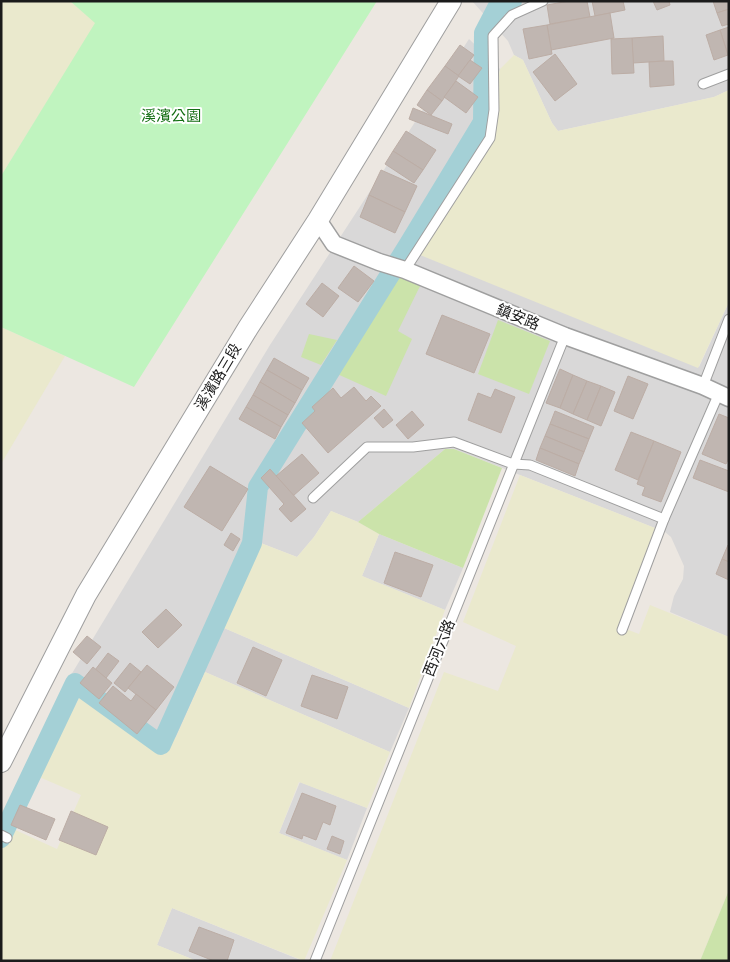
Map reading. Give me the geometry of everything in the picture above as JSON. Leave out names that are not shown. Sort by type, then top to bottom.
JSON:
[{"type":"street","name":"溪濱路三段","points":[[1,762],[86,595],[248,328],[318,220],[451,1]]},
{"type":"street","name":"鎮安路","points":[[318,220],[334,244],[405,270],[565,336],[703,386],[724,396]]},
{"type":"lane","points":[[405,270],[490,138],[494,110],[493,36],[512,15],[543,1]]},
{"type":"lane","points":[[703,84],[729,74]]},
{"type":"lane","points":[[703,386],[729,320]]},
{"type":"lane","name":"西河六路","points":[[315,961],[565,336]]},
{"type":"lane","points":[[622,630],[664,519],[724,396]]},
{"type":"lane","points":[[313,498],[367,447],[413,447],[454,442],[513,464],[530,465],[664,519]]},
{"type":"shaded area","points":[[472,1],[729,1],[729,90],[714,97],[558,131],[552,123],[523,60],[514,55],[508,41]]},
{"type":"shaded area","points":[[469,39],[500,69],[495,130],[490,147],[483,158],[699,367],[729,302],[729,637],[670,612],[674,596],[683,579],[684,566],[671,537],[665,532],[454,449],[445,449],[358,522],[331,511],[314,537],[297,557],[258,542],[224,628],[409,708],[390,752],[205,672],[176,737],[158,749],[68,680],[270,345]]},
{"type":"shaded area","points":[[379,534],[463,568],[445,610],[362,576]]},
{"type":"shaded area","points":[[300,782],[367,808],[347,860],[279,833]]},
{"type":"shaded area","points":[[172,908],[303,961],[197,961],[157,945]]},
{"type":"green space","points":[[1,1],[70,1],[96,23],[1,176]]},
{"type":"green space","name":"溪濱公園","points":[[70,1],[377,1],[134,387],[1,327],[1,176],[95,23]]},
{"type":"green space","points":[[514,55],[523,60],[552,123],[558,131],[714,97],[729,90],[729,302],[698,368],[420,255],[490,147],[495,130],[500,69]]},
{"type":"green space","points":[[393,275],[421,284],[398,331],[412,339],[386,396],[335,373],[361,326]]},
{"type":"green space","points":[[498,320],[550,341],[529,394],[478,374]]},
{"type":"green space","points":[[1,327],[65,356],[1,464]]},
{"type":"green space","points":[[309,334],[337,340],[321,365],[301,357]]},
{"type":"green space","points":[[445,449],[454,449],[502,468],[463,568],[379,534],[358,522]]},
{"type":"green space","points":[[520,475],[655,528],[618,626],[639,634],[650,605],[729,637],[729,890],[700,961],[330,961],[444,672],[498,691],[516,646],[463,622]]},
{"type":"green space","points":[[331,511],[358,522],[379,534],[362,576],[445,610],[409,708],[224,628],[258,542],[297,557],[314,537]]},
{"type":"green space","points":[[205,672],[390,752],[367,808],[299,782],[279,833],[347,860],[304,961],[172,908],[157,945],[197,961],[1,961],[1,851],[11,828],[57,849],[81,795],[37,776],[83,691],[158,749],[176,737]]},
{"type":"green space","points":[[729,890],[729,961],[700,961]]},
{"type":"building","points":[[569,1],[587,1],[590,17],[550,24],[547,5]]},
{"type":"building","points":[[592,1],[623,1],[625,10],[595,16]]},
{"type":"building","points":[[653,1],[669,1],[670,5],[657,10]]},
{"type":"building","points":[[713,1],[729,1],[729,9],[717,13]]},
{"type":"building","points":[[729,9],[729,24],[722,26],[717,13]]},
{"type":"building","points":[[610,13],[614,38],[551,50],[547,25]]},
{"type":"building","points":[[547,25],[552,54],[529,59],[523,29]]},
{"type":"building","points":[[729,27],[729,55],[728,55],[720,30]]},
{"type":"building","points":[[720,30],[728,55],[714,60],[706,35]]},
{"type":"building","points":[[663,36],[664,61],[633,63],[632,38]]},
{"type":"building","points":[[632,38],[634,73],[612,74],[611,39]]},
{"type":"building","points":[[460,45],[474,55],[458,76],[445,66]]},
{"type":"building","points":[[555,54],[577,84],[555,101],[533,72]]},
{"type":"building","points":[[470,60],[482,68],[470,84],[458,76]]},
{"type":"building","points":[[673,61],[674,85],[650,87],[649,62]]},
{"type":"building","points":[[445,66],[459,76],[442,101],[427,90]]},
{"type":"building","points":[[456,81],[478,97],[466,113],[444,97]]},
{"type":"building","points":[[427,90],[442,101],[431,115],[417,105]]},
{"type":"building","points":[[413,108],[452,124],[448,134],[409,119]]},
{"type":"building","points":[[406,131],[436,150],[423,170],[393,151]]},
{"type":"building","points":[[393,151],[423,170],[414,183],[385,164]]},
{"type":"building","points":[[381,170],[417,186],[405,212],[369,195]]},
{"type":"building","points":[[369,195],[405,212],[395,233],[360,217]]},
{"type":"building","points":[[354,266],[374,281],[358,302],[338,288]]},
{"type":"building","points":[[322,283],[339,296],[323,317],[306,304]]},
{"type":"building","points":[[442,315],[490,334],[474,373],[426,354]]},
{"type":"building","points":[[274,358],[309,378],[302,390],[267,370]]},
{"type":"building","points":[[560,369],[573,375],[560,408],[546,403]]},
{"type":"building","points":[[267,370],[302,390],[295,403],[260,382]]},
{"type":"building","points":[[573,375],[587,381],[573,414],[560,408]]},
{"type":"building","points":[[628,376],[648,384],[633,419],[614,411]]},
{"type":"building","points":[[587,381],[601,386],[587,420],[573,414]]},
{"type":"building","points":[[260,382],[295,403],[288,415],[253,395]]},
{"type":"building","points":[[601,386],[615,392],[601,426],[587,420]]},
{"type":"building","points":[[354,387],[366,401],[371,396],[381,406],[328,453],[302,423],[315,411],[312,407],[333,388],[341,398]]},
{"type":"building","points":[[495,389],[515,397],[501,433],[468,420],[478,393],[491,398]]},
{"type":"building","points":[[253,395],[288,415],[281,427],[246,407]]},
{"type":"building","points":[[246,407],[281,427],[275,439],[239,419]]},
{"type":"building","points":[[384,409],[393,420],[383,428],[374,418]]},
{"type":"building","points":[[412,411],[424,425],[408,439],[396,425]]},
{"type":"building","points":[[555,411],[594,427],[589,439],[550,424]]},
{"type":"building","points":[[719,414],[729,418],[729,458],[726,464],[702,454]]},
{"type":"building","points":[[550,424],[589,439],[584,452],[545,436]]},
{"type":"building","points":[[631,432],[654,441],[638,480],[615,470]]},
{"type":"building","points":[[545,436],[584,452],[579,464],[540,448]]},
{"type":"building","points":[[654,441],[681,452],[661,502],[642,495],[645,487],[637,484]]},
{"type":"building","points":[[540,448],[579,464],[575,476],[536,460]]},
{"type":"building","points":[[302,454],[319,473],[293,496],[276,476]]},
{"type":"building","points":[[700,460],[729,471],[729,492],[693,478]]},
{"type":"building","points":[[210,466],[248,489],[222,531],[184,507]]},
{"type":"building","points":[[270,469],[306,509],[291,522],[279,509],[284,504],[261,478]]},
{"type":"building","points":[[231,533],[240,539],[233,551],[224,545]]},
{"type":"building","points":[[729,545],[729,562],[722,559]]},
{"type":"building","points":[[395,552],[433,565],[421,597],[384,583]]},
{"type":"building","points":[[722,559],[729,562],[729,580],[716,574]]},
{"type":"building","points":[[166,609],[182,625],[158,648],[142,632]]},
{"type":"building","points":[[87,636],[101,647],[87,664],[73,652]]},
{"type":"building","points":[[253,647],[282,660],[266,696],[237,683]]},
{"type":"building","points":[[108,653],[119,661],[106,678],[95,670]]},
{"type":"building","points":[[130,663],[141,672],[125,692],[114,683]]},
{"type":"building","points":[[147,665],[174,687],[156,710],[128,688]]},
{"type":"building","points":[[93,667],[112,683],[99,699],[80,683]]},
{"type":"building","points":[[312,675],[348,687],[337,719],[301,706]]},
{"type":"building","points":[[113,686],[131,701],[136,694],[156,710],[137,734],[99,703]]},
{"type":"building","points":[[302,793],[336,806],[330,825],[323,822],[316,840],[303,835],[302,839],[286,833]]},
{"type":"building","points":[[20,805],[55,819],[46,840],[11,825]]},
{"type":"building","points":[[71,811],[108,827],[96,855],[59,840]]},
{"type":"building","points":[[332,836],[344,841],[340,854],[327,849]]},
{"type":"building","points":[[199,927],[234,940],[227,961],[214,961],[189,951]]},
{"type":"waterway","points":[[1,838],[75,683],[161,745],[252,543],[258,487],[483,122],[484,33],[498,6],[512,1]]}]
